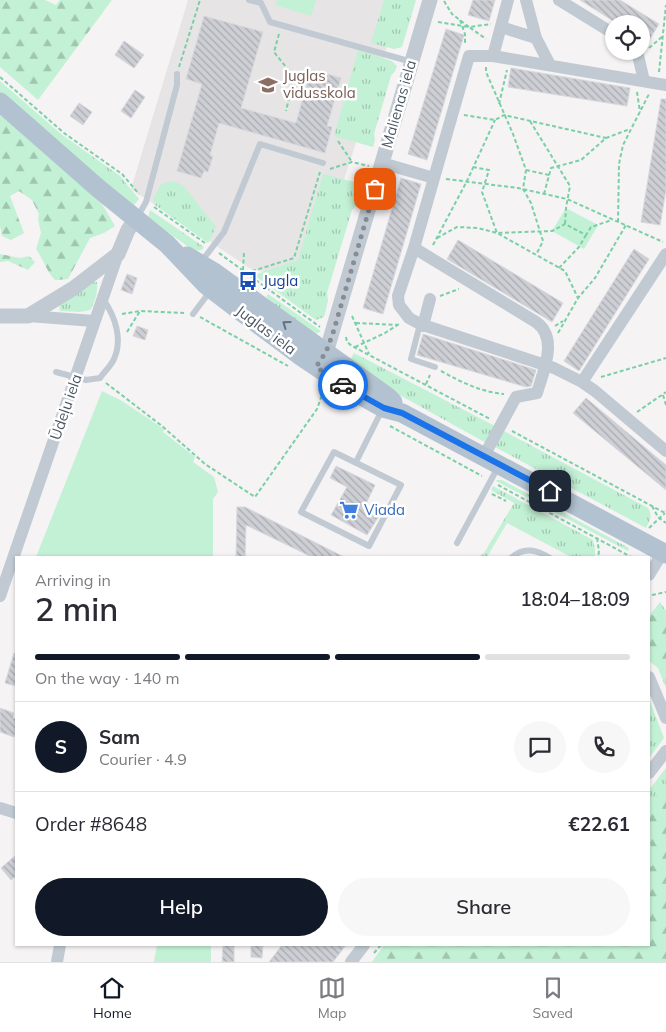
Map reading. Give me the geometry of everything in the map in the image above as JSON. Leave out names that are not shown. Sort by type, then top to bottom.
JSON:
[{"type":"main road","name":"Juglas iela","points":[[0,102],[167,244],[212,289],[321,360],[388,397],[402,413],[665,551]]},
{"type":"main road","name":"Juglas iela","points":[[167,244],[200,263],[321,360],[354,392],[381,413],[402,413]]},
{"type":"street","name":"Malienas iela","points":[[321,360],[382,166],[430,0]]},
{"type":"street","points":[[492,52],[508,0]]},
{"type":"street","points":[[526,0],[536,38],[550,65]]},
{"type":"street","points":[[559,0],[605,28]]},
{"type":"street","points":[[502,24],[536,38]]},
{"type":"street","points":[[652,82],[509,58],[492,52],[469,56],[414,248],[398,296],[399,305],[413,323],[545,365],[582,382],[666,451]]},
{"type":"street","points":[[640,60],[652,82]]},
{"type":"street","points":[[382,166],[434,178]]},
{"type":"street","name":"Ūdeļu iela","points":[[0,596],[118,254],[128,230],[136,219]]},
{"type":"street","points":[[414,248],[541,326],[547,335],[548,350],[537,393],[516,397],[492,460]]},
{"type":"street","points":[[28,316],[74,288],[118,254]]},
{"type":"street","points":[[582,382],[666,254]]},
{"type":"street","points":[[413,323],[430,299]]},
{"type":"street","points":[[0,316],[94,321]]},
{"type":"street","points":[[650,574],[665,551]]},
{"type":"street","points":[[650,679],[666,718]]},
{"type":"street","points":[[650,772],[666,751]]},
{"type":"street","points":[[0,808],[15,813]]},
{"type":"street","points":[[57,962],[60,946]]},
{"type":"street","points":[[351,962],[363,946]]},
{"type":"lane","points":[[249,0],[261,3],[270,22],[412,62]]},
{"type":"lane","points":[[136,219],[146,202],[177,85],[177,74]]},
{"type":"lane","points":[[200,263],[224,232],[260,144],[322,165]]},
{"type":"lane","points":[[193,314],[212,289]]},
{"type":"lane","points":[[56,372],[86,380],[100,378],[114,359],[118,334],[109,308],[103,298]]},
{"type":"lane","points":[[413,323],[411,358],[434,367]]},
{"type":"lane","points":[[356,462],[381,413]]},
{"type":"lane","points":[[334,452],[356,462],[401,485],[369,546],[301,512],[334,452]]},
{"type":"lane","points":[[458,543],[491,481],[492,460]]},
{"type":"lane","points":[[515,556],[526,550],[536,550],[546,556]]},
{"type":"path","points":[[177,74],[200,0]]},
{"type":"path","points":[[444,0],[452,14],[469,27],[492,52],[486,72],[513,134],[526,170],[522,189],[531,203],[544,241],[536,255]]},
{"type":"path","points":[[618,222],[619,164],[623,145],[640,112],[652,82],[663,36],[666,5]]},
{"type":"path","points":[[460,20],[465,34],[465,47],[469,56]]},
{"type":"path","points":[[438,22],[469,27],[502,24]]},
{"type":"path","points":[[282,25],[274,52],[294,77],[286,111]]},
{"type":"path","points":[[650,45],[663,36]]},
{"type":"path","points":[[499,104],[509,58]]},
{"type":"path","points":[[0,77],[64,133],[122,174],[146,202],[243,270],[322,329]]},
{"type":"path","points":[[640,112],[652,82]]},
{"type":"path","points":[[452,114],[495,120]]},
{"type":"path","points":[[427,256],[467,181],[495,120],[504,115],[606,138]]},
{"type":"path","points":[[530,121],[570,186],[567,199],[566,224]]},
{"type":"path","points":[[544,194],[551,168],[582,160],[606,138],[631,129]]},
{"type":"path","points":[[338,141],[352,162]]},
{"type":"path","points":[[246,273],[294,258],[322,165],[329,170],[352,162],[382,166]]},
{"type":"path","points":[[473,167],[489,170],[482,192],[497,232],[565,272],[578,298]]},
{"type":"path","points":[[526,170],[549,175]]},
{"type":"path","points":[[434,178],[522,189],[567,199],[666,243]]},
{"type":"path","points":[[558,268],[579,247],[591,227],[614,220]]},
{"type":"path","points":[[437,238],[457,227],[478,228],[497,232],[540,232],[552,231],[566,224]]},
{"type":"path","points":[[566,224],[586,235]]},
{"type":"path","points":[[548,350],[578,298],[595,278],[626,226]]},
{"type":"path","points":[[243,270],[244,252]]},
{"type":"path","points":[[430,299],[473,284]]},
{"type":"path","points":[[124,336],[140,311]]},
{"type":"path","points":[[352,316],[369,354]]},
{"type":"path","points":[[356,323],[413,323]]},
{"type":"path","points":[[355,347],[413,323]]},
{"type":"path","points":[[582,382],[666,358]]},
{"type":"path","points":[[434,367],[465,384],[494,393],[516,397]]},
{"type":"path","points":[[100,378],[162,426],[204,464],[255,497],[318,409],[326,384]]},
{"type":"path","points":[[629,420],[666,392]]},
{"type":"path","points":[[663,395],[666,405]]},
{"type":"path","points":[[381,413],[491,481],[628,556]]},
{"type":"path","points":[[486,490],[506,500]]},
{"type":"path","points":[[648,529],[658,517],[665,512],[652,506],[658,517],[666,523]]},
{"type":"path","points":[[597,538],[598,556]]},
{"type":"path","points":[[652,595],[666,592]]},
{"type":"shaded area","name":"Juglas vidusskola","points":[[188,0],[402,0],[311,282],[251,269],[131,189]]},
{"type":"green space","points":[[0,0],[45,0],[56,5],[60,0],[112,0],[38,100],[0,67]]},
{"type":"green space","points":[[277,0],[316,0],[311,16],[275,5]]},
{"type":"green space","points":[[384,0],[416,0],[402,47],[394,49],[371,43]]},
{"type":"green space","points":[[358,50],[392,61],[397,66],[391,76],[374,134],[373,147],[334,136]]},
{"type":"green space","points":[[0,81],[61,134],[120,176],[139,199],[134,205],[66,152],[0,93]]},
{"type":"green space","points":[[0,111],[102,204],[115,226],[104,233],[90,238],[68,279],[55,280],[47,269],[36,249],[41,233],[38,219],[39,214],[32,200],[19,191],[10,196],[24,233],[11,240],[2,236],[0,226]]},
{"type":"green space","points":[[323,174],[362,184],[356,206],[352,210],[327,293],[328,301],[324,317],[316,320],[254,275],[298,260]]},
{"type":"green space","points":[[172,181],[183,185],[216,227],[208,243],[155,205],[153,199],[161,184]]},
{"type":"green space","points":[[566,208],[598,225],[584,249],[552,231]]},
{"type":"green space","points":[[150,210],[204,247],[202,250],[194,251],[148,218]]},
{"type":"green space","points":[[0,254],[20,258],[29,256],[35,262],[28,270],[8,261],[0,262]]},
{"type":"green space","points":[[92,282],[97,282],[97,290],[95,301],[90,310],[80,312],[60,311],[59,303]]},
{"type":"green space","points":[[268,294],[321,331],[316,334],[295,322],[266,297]]},
{"type":"green space","points":[[354,353],[495,426],[488,444],[396,393],[349,362]]},
{"type":"green space","points":[[102,391],[122,401],[164,429],[163,432],[195,457],[193,462],[214,477],[218,492],[213,499],[213,556],[36,556]]},
{"type":"green space","points":[[504,431],[648,508],[651,516],[646,528],[495,447]]},
{"type":"green space","points":[[502,480],[629,548],[628,551],[496,481]]},
{"type":"green space","points":[[493,486],[593,540],[595,556],[569,556],[507,523],[488,556],[480,556],[484,553],[514,503],[491,490]]},
{"type":"green space","points":[[660,602],[666,611],[666,688],[658,668],[650,662],[650,615]]},
{"type":"green space","points":[[650,613],[666,626],[666,676],[650,653]]},
{"type":"green space","points":[[650,702],[664,738],[650,757]]},
{"type":"green space","points":[[666,768],[666,850],[650,871],[650,789]]},
{"type":"green space","points":[[666,783],[666,962],[372,962],[383,946],[650,946],[650,868],[658,860],[650,842],[650,804]]},
{"type":"green space","points":[[157,946],[211,946],[211,962],[154,962]]},
{"type":"building","points":[[473,0],[495,0],[489,21],[468,15]]},
{"type":"building","points":[[580,0],[620,0],[644,15],[605,15]]},
{"type":"building","points":[[204,16],[263,32],[241,108],[296,123],[309,76],[311,77],[313,70],[341,78],[327,126],[332,127],[325,153],[219,123],[210,155],[213,156],[208,172],[204,171],[201,178],[177,171],[202,84],[186,79]]},
{"type":"building","points":[[650,18],[659,24],[650,39]]},
{"type":"building","points":[[446,29],[464,35],[427,160],[408,154]]},
{"type":"building","points":[[124,41],[144,55],[134,68],[115,55]]},
{"type":"building","points":[[511,68],[630,88],[627,106],[508,87]]},
{"type":"building","points":[[135,90],[145,97],[131,118],[121,111]]},
{"type":"building","points":[[661,99],[666,99],[666,190],[660,225],[641,222]]},
{"type":"building","points":[[79,103],[92,112],[83,125],[70,116]]},
{"type":"building","points":[[401,178],[421,184],[383,314],[363,308]]},
{"type":"building","points":[[458,240],[563,303],[552,322],[447,259]]},
{"type":"building","points":[[634,249],[649,259],[579,371],[564,361]]},
{"type":"building","points":[[127,274],[137,278],[132,294],[121,290]]},
{"type":"building","points":[[137,326],[148,330],[145,340],[133,336]]},
{"type":"building","points":[[423,334],[536,370],[531,386],[526,387],[417,355]]},
{"type":"building","points":[[586,398],[666,465],[666,490],[573,413]]},
{"type":"building","points":[[336,466],[375,485],[364,508],[379,516],[367,535],[331,515],[347,487],[330,478]]},
{"type":"building","points":[[237,507],[245,507],[342,556],[310,556],[246,525],[245,556],[236,556]]},
{"type":"building","points":[[14,653],[15,686],[5,683]]},
{"type":"building","points":[[0,708],[14,713],[15,734],[14,737],[0,732]]},
{"type":"building","points":[[15,856],[15,877],[11,880],[1,868]]},
{"type":"building","points":[[223,946],[234,946],[234,962],[222,962]]},
{"type":"building","points":[[251,946],[263,946],[262,958],[251,957]]},
{"type":"building","points":[[281,946],[345,946],[333,962],[269,962]]},
{"type":"way so far","points":[[343,385],[316,367],[326,352],[333,333],[375,189]]},
{"type":"place","name":"Juglas vidusskola","points":[[268,85]]},
{"type":"place","name":"Jugla","points":[[248,281]]},
{"type":"place","name":"Viada","points":[[349,510]]},
{"type":"route","points":[[343,385],[384,408],[402,413],[550,491]]}]
